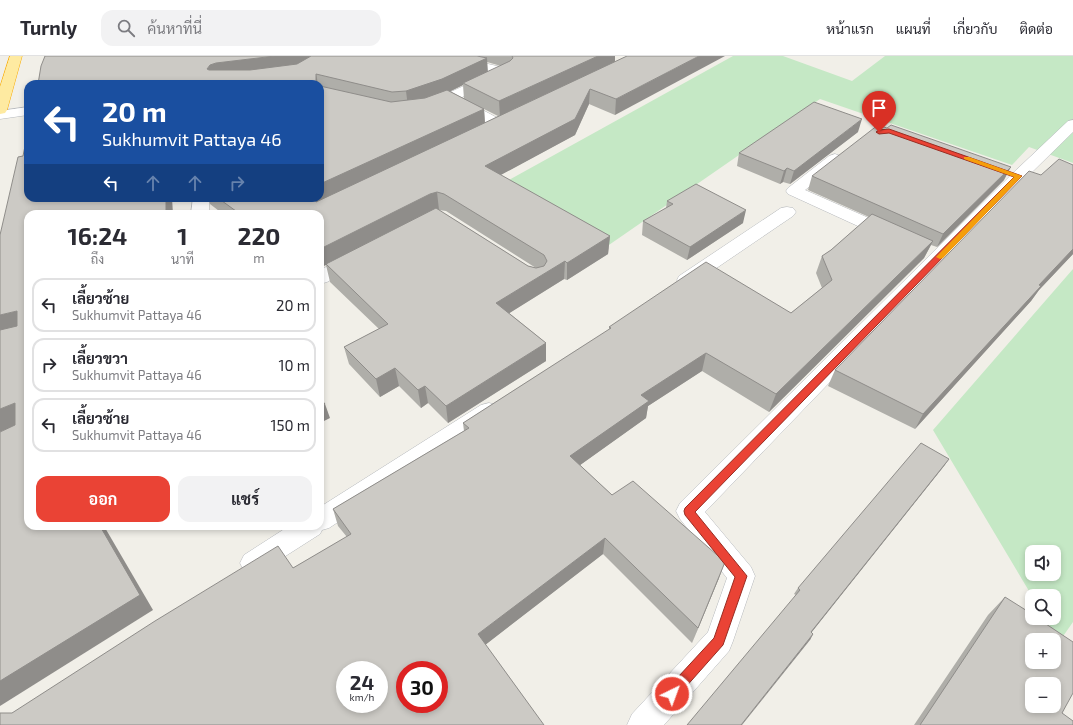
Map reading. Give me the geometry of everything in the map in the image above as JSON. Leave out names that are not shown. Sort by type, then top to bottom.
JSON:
[{"type":"highway","points":[[0,110],[16,56]]},
{"type":"street","points":[[413,111],[449,98],[506,72],[436,56]]},
{"type":"street","points":[[449,98],[506,122],[482,134]]},
{"type":"street","points":[[0,115],[24,112]]},
{"type":"street","points":[[643,725],[719,641],[741,576],[689,511],[933,254],[1012,174],[1073,124]]},
{"type":"street","points":[[844,152],[794,191],[904,241]]},
{"type":"street","points":[[668,292],[787,212]]},
{"type":"street","points":[[324,276],[369,252]]},
{"type":"street","points":[[324,517],[503,402]]},
{"type":"street","points":[[230,578],[305,530]]},
{"type":"green space","points":[[733,56],[783,56],[852,81],[885,56],[1073,56],[1073,163],[1029,147],[1012,165],[820,99],[606,247],[500,185]]},
{"type":"green space","points":[[1073,269],[1073,622],[1061,639],[1061,633],[1054,633],[1049,625],[1061,625],[1061,589],[1028,589],[933,430]]},
{"type":"building","points":[[45,56],[275,56],[216,63],[210,65],[207,69],[209,70],[250,70],[297,64],[311,56],[477,56],[487,58],[442,79],[406,91],[392,92],[316,74],[316,80],[39,80],[41,66]]},
{"type":"building","points":[[512,56],[598,56],[499,101],[463,83],[510,61],[513,58]]},
{"type":"building","points":[[627,56],[699,56],[616,99],[590,89],[575,119],[485,166],[610,236],[567,263],[565,261],[496,303],[546,343],[446,406],[425,386],[418,390],[395,368],[376,379],[344,347],[388,324],[326,264],[436,208],[528,266],[536,268],[544,266],[547,261],[544,255],[444,194],[437,192],[430,194],[324,247],[324,210],[234,210],[224,202],[324,202],[324,198]]},
{"type":"building","points":[[324,87],[391,102],[425,98],[447,90],[484,109],[324,182]]},
{"type":"building","points":[[814,102],[862,119],[794,171],[787,168],[784,171],[739,153]]},
{"type":"building","points":[[878,125],[887,128],[891,125],[1011,167],[943,234],[812,176]]},
{"type":"building","points":[[24,151],[24,202],[166,202],[166,210],[24,210],[24,530],[102,530],[140,595],[0,681],[0,432],[15,425],[15,403],[0,409],[0,330],[17,326],[17,311],[0,315],[0,235],[18,157],[23,156]]},
{"type":"building","points":[[1059,159],[1073,165],[1073,249],[1039,285],[1041,286],[923,414],[835,370],[1029,171],[1041,175]]},
{"type":"building","points":[[696,184],[746,210],[690,247],[643,221],[673,204],[667,201]]},
{"type":"building","points":[[872,214],[933,241],[776,394],[706,353],[641,395],[649,401],[570,456],[612,495],[633,481],[725,562],[698,628],[605,538],[478,634],[544,725],[0,725],[0,713],[12,713],[155,621],[278,546],[293,568],[351,534],[333,509],[469,428],[463,423],[611,328],[609,327],[706,262],[791,313],[832,280],[822,256]]},
{"type":"building","points":[[921,443],[949,459],[811,632],[813,634],[741,725],[687,725],[800,590],[798,588]]},
{"type":"building","points":[[1005,597],[1025,610],[1025,625],[1048,625],[1060,633],[1025,633],[1025,669],[1061,669],[1061,634],[1073,642],[1073,693],[1062,713],[1073,721],[1073,725],[920,725]]},
{"type":"slow traffic","points":[[940,257],[1019,176],[966,158]]},
{"type":"route","points":[[672,694],[719,641],[741,576],[689,511],[1019,176],[889,131],[879,132]]}]
